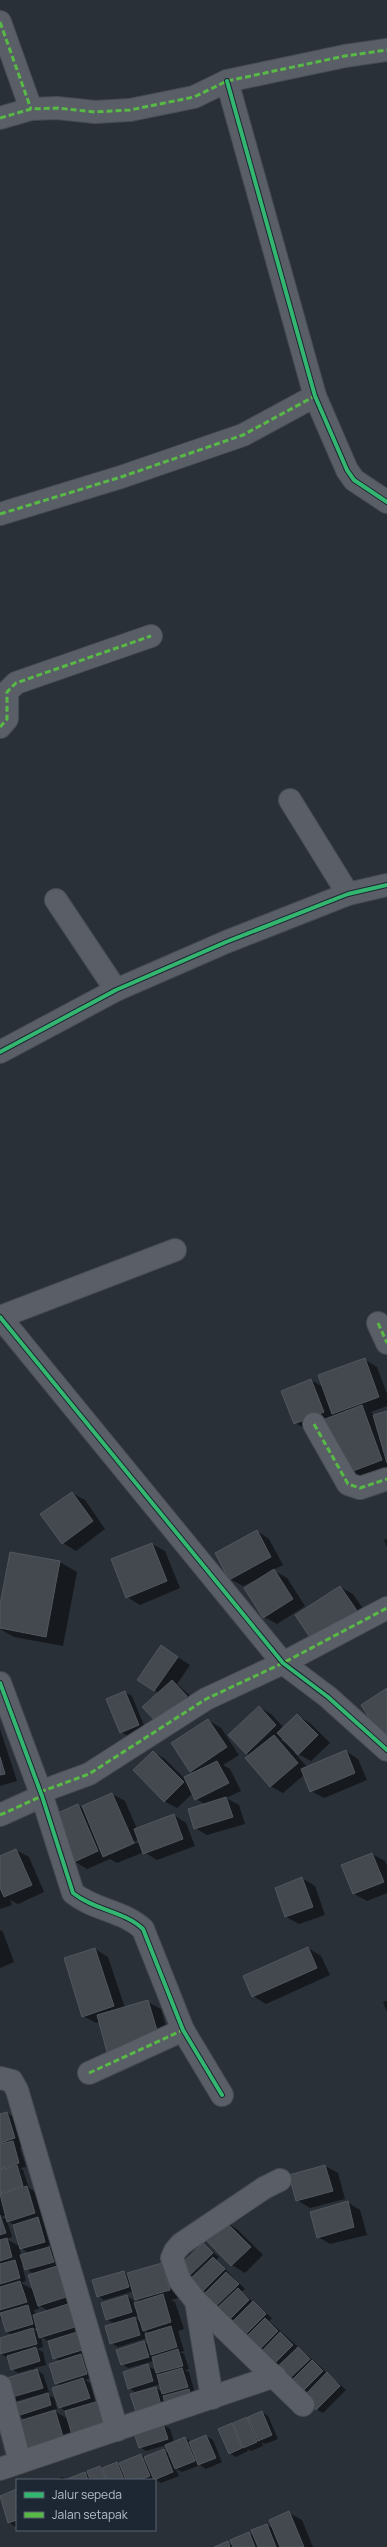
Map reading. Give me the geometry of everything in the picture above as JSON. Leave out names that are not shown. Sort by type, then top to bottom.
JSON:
[{"type":"street","points":[[0,22],[31,108]]},
{"type":"street","points":[[0,118],[31,108],[57,108],[95,112],[130,110],[194,97],[227,80],[345,56],[387,50]]},
{"type":"street","points":[[227,80],[315,396],[347,470],[354,480],[387,502]]},
{"type":"street","points":[[0,514],[121,478],[243,435],[315,396]]},
{"type":"street","points":[[0,727],[7,719],[7,692],[16,683],[150,636]]},
{"type":"street","points":[[290,800],[348,894]]},
{"type":"street","points":[[0,1052],[116,990],[226,942],[348,894],[387,885]]},
{"type":"street","points":[[56,900],[116,990]]},
{"type":"street","points":[[175,1250],[0,1317],[283,1663],[328,1697],[387,1750]]},
{"type":"street","points":[[378,1323],[387,1343]]},
{"type":"street","points":[[314,1424],[348,1484],[360,1488],[387,1479]]},
{"type":"street","points":[[0,1815],[41,1794],[89,1774],[206,1699],[283,1663],[387,1608]]},
{"type":"street","points":[[0,1683],[41,1794],[73,1893],[81,1900],[136,1921],[144,1929],[183,2030],[222,2095]]},
{"type":"street","points":[[89,2073],[183,2030]]},
{"type":"street","points":[[0,2078],[12,2081],[17,2090],[117,2430]]},
{"type":"street","points":[[280,2180],[257,2192],[201,2229],[175,2251],[172,2258],[174,2268],[180,2281],[196,2301],[275,2376],[303,2405]]},
{"type":"street","points":[[196,2301],[212,2398]]},
{"type":"street","points":[[0,2386],[10,2466],[275,2376]]},
{"type":"building","points":[[365,1358],[379,1397],[332,1414],[318,1375]]},
{"type":"building","points":[[311,1379],[324,1412],[294,1424],[281,1391]]},
{"type":"building","points":[[362,1405],[382,1460],[345,1474],[325,1419]]},
{"type":"building","points":[[387,1411],[387,1463],[373,1415]]},
{"type":"building","points":[[72,1492],[93,1521],[62,1544],[40,1514]]},
{"type":"building","points":[[257,1530],[271,1557],[229,1580],[215,1553]]},
{"type":"building","points":[[152,1543],[167,1581],[126,1598],[111,1559]]},
{"type":"building","points":[[10,1552],[60,1561],[46,1637],[0,1628],[0,1605]]},
{"type":"building","points":[[274,1569],[293,1599],[263,1618],[244,1588]]},
{"type":"building","points":[[340,1586],[360,1615],[315,1645],[295,1615]]},
{"type":"building","points":[[161,1645],[178,1657],[154,1691],[137,1680]]},
{"type":"building","points":[[172,1680],[187,1696],[158,1724],[142,1707]]},
{"type":"building","points":[[387,1688],[387,1746],[361,1705]]},
{"type":"building","points":[[125,1691],[139,1725],[120,1733],[106,1699]]},
{"type":"building","points":[[259,1706],[276,1725],[246,1754],[228,1735]]},
{"type":"building","points":[[297,1714],[318,1735],[298,1755],[277,1733]]},
{"type":"building","points":[[208,1719],[227,1747],[190,1772],[171,1743]]},
{"type":"building","points":[[274,1735],[298,1763],[270,1787],[245,1758]]},
{"type":"building","points":[[346,1750],[355,1773],[310,1792],[301,1769]]},
{"type":"building","points":[[153,1751],[184,1782],[164,1802],[133,1770]]},
{"type":"building","points":[[0,1757],[5,1774],[0,1775]]},
{"type":"building","points":[[217,1761],[229,1783],[195,1800],[184,1777]]},
{"type":"building","points":[[112,1793],[134,1843],[103,1857],[82,1806]]},
{"type":"building","points":[[226,1797],[233,1817],[194,1829],[188,1809]]},
{"type":"building","points":[[78,1804],[98,1851],[74,1862],[53,1815]]},
{"type":"building","points":[[174,1814],[183,1839],[143,1854],[134,1829]]},
{"type":"building","points":[[16,1849],[32,1885],[4,1897],[0,1888],[0,1856]]},
{"type":"building","points":[[372,1853],[384,1882],[353,1894],[341,1865]]},
{"type":"building","points":[[302,1877],[313,1907],[285,1917],[275,1888]]},
{"type":"building","points":[[308,1947],[317,1968],[252,1997],[243,1976]]},
{"type":"building","points":[[95,1948],[114,2006],[82,2017],[64,1958]]},
{"type":"building","points":[[148,2000],[159,2037],[107,2052],[97,2015]]},
{"type":"building","points":[[7,2112],[15,2138],[0,2143],[0,2114]]},
{"type":"building","points":[[13,2141],[19,2163],[0,2169],[0,2144]]},
{"type":"building","points":[[17,2165],[23,2186],[0,2193],[0,2170]]},
{"type":"building","points":[[325,2165],[333,2191],[296,2201],[289,2175]]},
{"type":"building","points":[[27,2186],[35,2213],[7,2222],[0,2194]]},
{"type":"building","points":[[348,2201],[354,2227],[317,2238],[310,2212]]},
{"type":"building","points":[[0,2215],[6,2233],[0,2235]]},
{"type":"building","points":[[38,2217],[45,2242],[20,2249],[13,2225]]},
{"type":"building","points":[[225,2221],[251,2247],[231,2266],[206,2240]]},
{"type":"building","points":[[7,2238],[12,2257],[0,2261],[0,2240]]},
{"type":"building","points":[[203,2243],[213,2253],[188,2277],[178,2267]]},
{"type":"building","points":[[49,2247],[54,2262],[25,2270],[20,2255]]},
{"type":"building","points":[[213,2257],[225,2269],[202,2292],[189,2280]]},
{"type":"building","points":[[15,2260],[20,2278],[0,2284],[0,2264]]},
{"type":"building","points":[[162,2263],[170,2290],[135,2300],[127,2273]]},
{"type":"building","points":[[57,2266],[66,2297],[38,2306],[28,2275]]},
{"type":"building","points":[[124,2271],[129,2287],[97,2297],[92,2280]]},
{"type":"building","points":[[226,2272],[239,2284],[214,2308],[202,2296]]},
{"type":"building","points":[[20,2281],[27,2302],[0,2310],[0,2287]]},
{"type":"building","points":[[238,2288],[249,2300],[228,2321],[216,2309]]},
{"type":"building","points":[[163,2294],[171,2322],[143,2331],[134,2303]]},
{"type":"building","points":[[127,2295],[132,2312],[106,2320],[101,2303]]},
{"type":"building","points":[[253,2301],[266,2314],[242,2338],[229,2325]]},
{"type":"building","points":[[68,2304],[75,2327],[39,2338],[33,2315]]},
{"type":"building","points":[[28,2305],[33,2324],[6,2332],[0,2313]]},
{"type":"building","points":[[135,2317],[140,2335],[110,2344],[105,2326]]},
{"type":"building","points":[[265,2318],[278,2331],[256,2353],[243,2340]]},
{"type":"building","points":[[171,2326],[177,2347],[151,2355],[145,2334]]},
{"type":"building","points":[[33,2328],[37,2344],[0,2354],[0,2338]]},
{"type":"building","points":[[77,2332],[82,2350],[53,2359],[48,2341]]},
{"type":"building","points":[[280,2332],[293,2345],[271,2367],[258,2355]]},
{"type":"building","points":[[144,2341],[149,2357],[121,2365],[116,2350]]},
{"type":"building","points":[[36,2347],[40,2361],[11,2370],[7,2356]]},
{"type":"building","points":[[298,2347],[310,2359],[285,2383],[273,2371]]},
{"type":"building","points":[[178,2349],[183,2366],[156,2373],[152,2357]]},
{"type":"building","points":[[81,2354],[87,2374],[55,2384],[49,2364]]},
{"type":"building","points":[[312,2360],[323,2371],[301,2393],[290,2382]]},
{"type":"building","points":[[148,2364],[153,2381],[128,2389],[123,2372]]},
{"type":"building","points":[[182,2368],[188,2387],[162,2394],[157,2375]]},
{"type":"building","points":[[37,2369],[43,2388],[9,2398],[4,2379]]},
{"type":"building","points":[[327,2372],[340,2386],[316,2410],[303,2397]]},
{"type":"building","points":[[83,2378],[90,2398],[59,2408],[52,2388]]},
{"type":"building","points":[[156,2387],[161,2405],[136,2412],[130,2394]]},
{"type":"building","points":[[189,2389],[193,2403],[167,2411],[163,2396]]},
{"type":"building","points":[[48,2393],[51,2405],[17,2416],[13,2404]]},
{"type":"building","points":[[99,2401],[106,2425],[72,2435],[65,2411]]},
{"type":"building","points":[[55,2410],[65,2443],[29,2454],[19,2421]]},
{"type":"building","points":[[262,2411],[272,2435],[258,2441],[248,2417]]},
{"type":"building","points":[[247,2417],[257,2442],[243,2448],[233,2423]]},
{"type":"building","points":[[232,2423],[242,2448],[229,2454],[218,2429]]},
{"type":"building","points":[[163,2424],[168,2439],[139,2448],[134,2433]]},
{"type":"building","points":[[206,2435],[216,2458],[198,2465],[189,2442]]},
{"type":"building","points":[[185,2437],[195,2461],[175,2469],[165,2445]]},
{"type":"building","points":[[164,2449],[173,2472],[154,2479],[144,2457]]},
{"type":"building","points":[[141,2454],[150,2476],[142,2479],[126,2479],[119,2463]]},
{"type":"building","points":[[117,2462],[124,2479],[107,2479],[102,2468]]},
{"type":"building","points":[[100,2466],[106,2479],[90,2479],[87,2471]]},
{"type":"building","points":[[85,2472],[88,2479],[67,2479]]},
{"type":"building","points":[[16,2489],[16,2520],[8,2523],[0,2496]]},
{"type":"building","points":[[289,2511],[304,2547],[280,2547],[269,2520]]},
{"type":"building","points":[[267,2524],[276,2547],[258,2547],[251,2530]]},
{"type":"building","points":[[249,2532],[255,2547],[233,2547],[230,2540]]},
{"type":"building","points":[[228,2541],[230,2547],[214,2547]]},
{"type":"marked path","points":[[0,22],[31,109]]},
{"type":"marked path","points":[[0,118],[31,109],[57,108],[95,112],[130,110],[194,97],[227,81],[345,56],[387,50]]},
{"type":"marked path","points":[[0,514],[121,477],[243,435],[315,396]]},
{"type":"marked path","points":[[0,727],[7,719],[7,692],[16,683],[151,636]]},
{"type":"marked path","points":[[378,1323],[387,1343]]},
{"type":"marked path","points":[[314,1424],[348,1484],[360,1488],[387,1479]]},
{"type":"marked path","points":[[40,1792],[89,1774],[206,1699],[283,1663],[387,1608]]},
{"type":"marked path","points":[[0,1815],[42,1796]]},
{"type":"marked path","points":[[89,2073],[183,2030]]},
{"type":"cycle path","points":[[227,81],[315,396],[347,470],[354,480],[387,502]]},
{"type":"cycle path","points":[[0,1052],[116,990],[226,942],[348,894],[387,885]]},
{"type":"cycle path","points":[[0,1317],[283,1663],[328,1697],[387,1750]]},
{"type":"cycle path","points":[[0,1683],[42,1796],[73,1893],[81,1899],[127,1918],[143,1929],[183,2030],[222,2095]]}]
